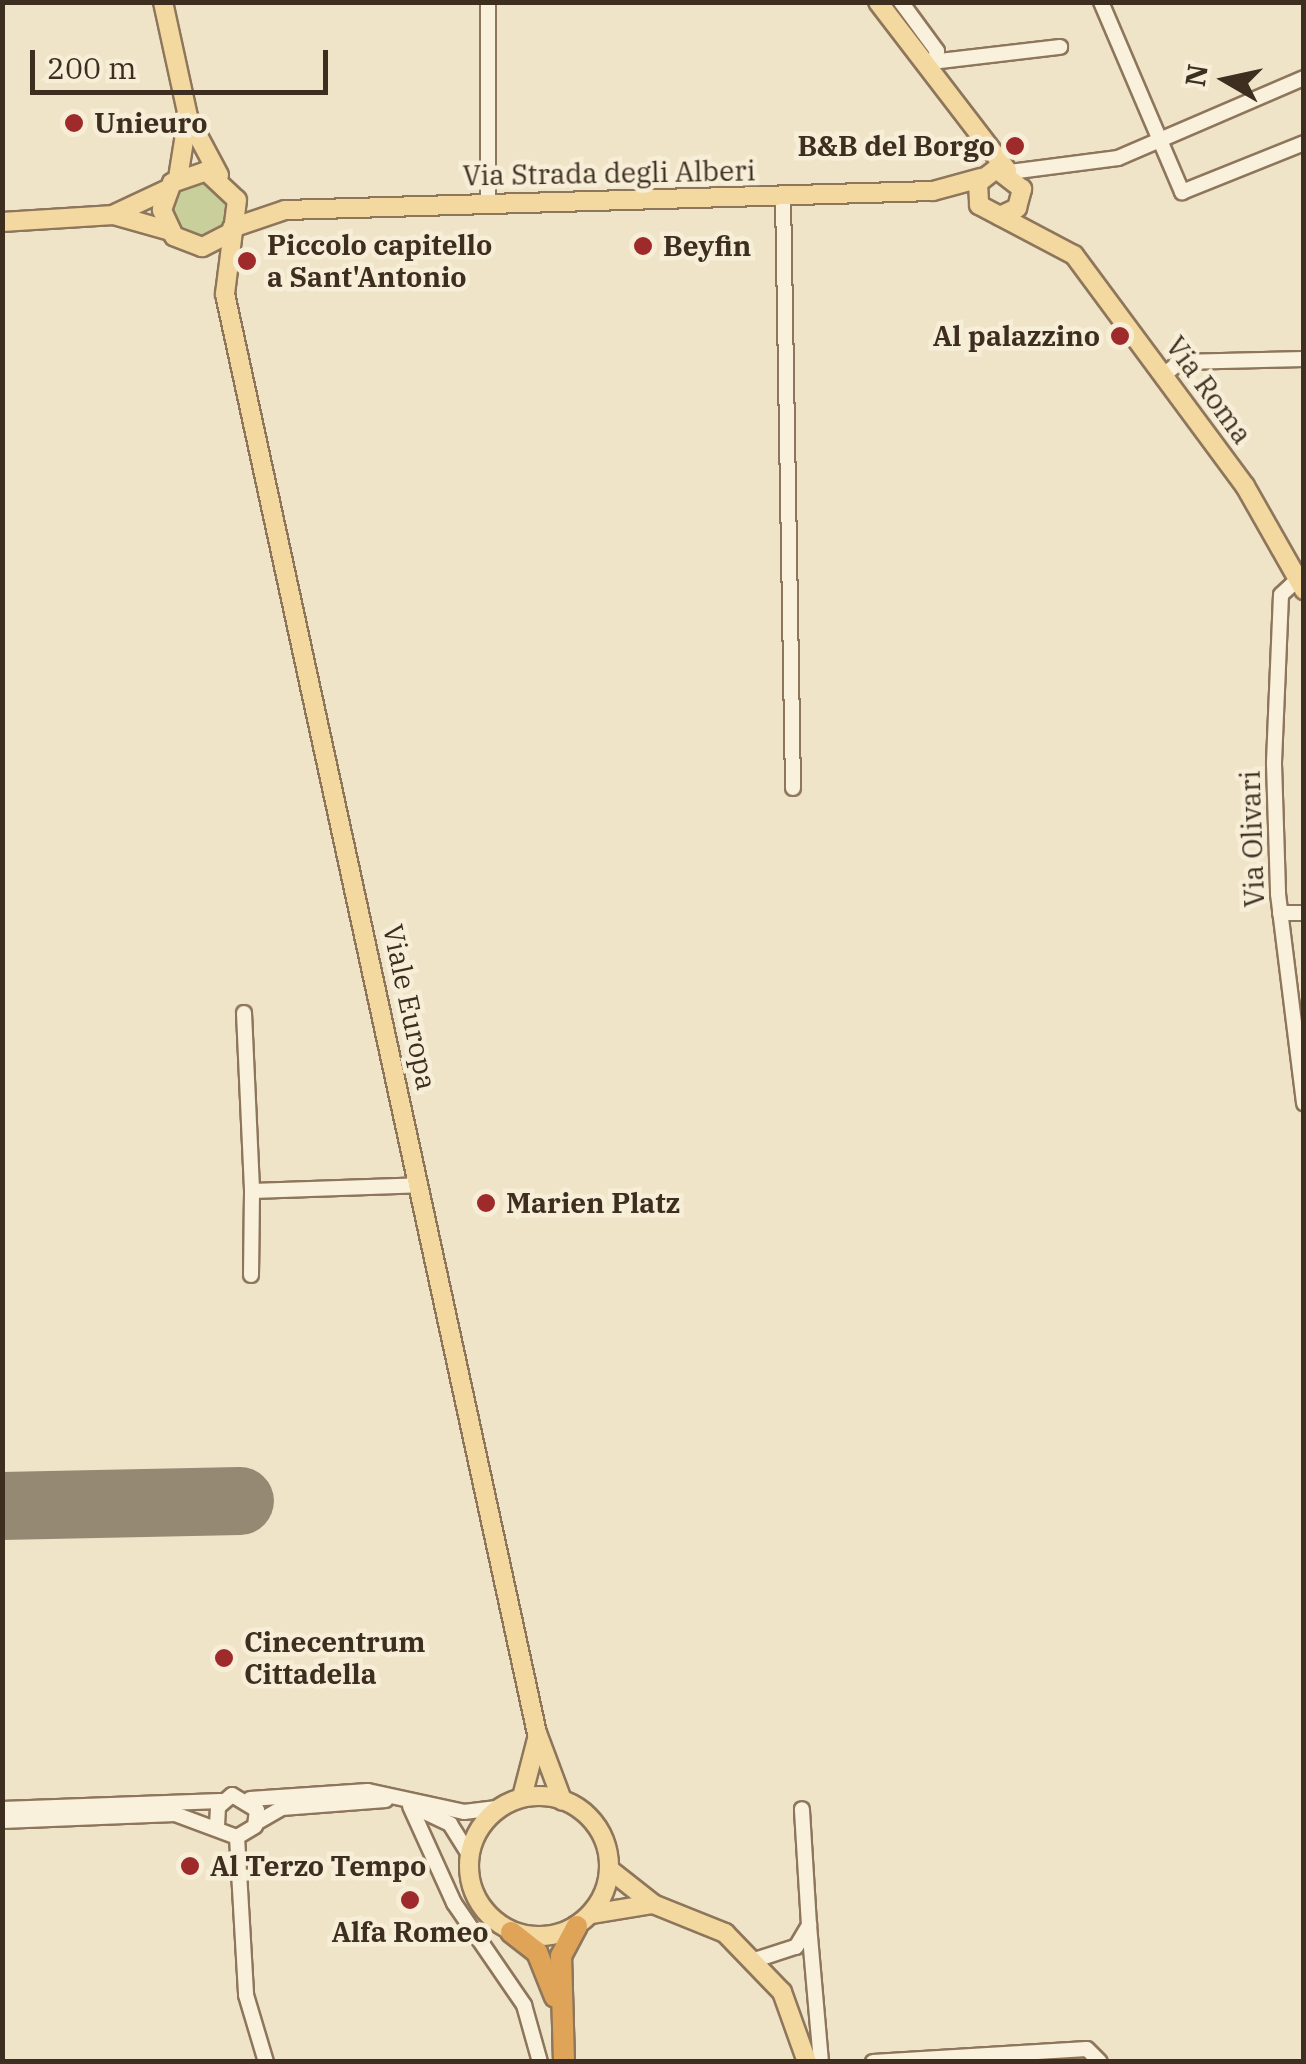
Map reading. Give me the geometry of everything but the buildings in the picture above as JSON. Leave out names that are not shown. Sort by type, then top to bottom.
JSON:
[{"type":"highway","points":[[564,2062],[561,1956],[584,1920]]},
{"type":"highway","points":[[512,1932],[543,1962],[562,2038]]},
{"type":"main road","points":[[163,2],[188,116],[220,176],[234,193]]},
{"type":"main road","name":"Via Roma","points":[[878,2],[935,65],[978,135],[1009,171],[1051,236],[1164,374],[1301,585]]},
{"type":"main road","points":[[2,222],[114,215],[170,231],[173,184],[188,116]]},
{"type":"main road","name":"Via Roma","points":[[978,135],[983,176],[979,205],[1051,236]]},
{"type":"main road","points":[[983,176],[1009,171]]},
{"type":"main road","points":[[114,215],[173,184],[220,176]]},
{"type":"main road","name":"Via Strada degli Alberi","points":[[230,231],[286,210],[933,191],[983,176]]},
{"type":"main road","name":"Via Strada degli Alberi","points":[[933,191],[979,205]]},
{"type":"main road","name":"Via Strada degli Alberi","points":[[234,193],[286,210]]},
{"type":"main road","name":"Viale Europa","points":[[234,193],[225,294],[538,1733],[562,1800]]},
{"type":"main road","points":[[1000,216],[1023,195]]},
{"type":"main road","name":"Viale Europa","points":[[170,231],[192,246],[225,294]]},
{"type":"main road","points":[[192,246],[230,231]]},
{"type":"main road","name":"Viale Europa","points":[[522,1798],[538,1733]]},
{"type":"main road","points":[[653,1904],[584,1920],[545,1937],[512,1932],[482,1909],[469,1856],[500,1808],[522,1798],[562,1800],[597,1826],[609,1869],[653,1904],[692,1914],[758,1959],[801,2028],[807,2062]]},
{"type":"main road","points":[[584,1920],[609,1869]]},
{"type":"street","points":[[488,2],[488,203]]},
{"type":"street","points":[[901,2],[935,65],[1060,47]]},
{"type":"street","points":[[1101,2],[1182,192],[1304,143]]},
{"type":"street","points":[[1009,171],[1118,158],[1304,78]]},
{"type":"street","points":[[1023,195],[1042,168]]},
{"type":"street","points":[[783,196],[793,788]]},
{"type":"street","points":[[1164,374],[1180,362],[1304,359]]},
{"type":"street","name":"Via Olivari","points":[[1301,585],[1281,596],[1280,913],[1304,1104]]},
{"type":"street","points":[[1280,913],[1304,913]]},
{"type":"street","points":[[244,1013],[252,1275]]},
{"type":"street","points":[[252,1191],[420,1185]]},
{"type":"street","points":[[2,1809],[221,1802],[368,1792],[464,1812],[500,1808]]},
{"type":"street","points":[[250,1799],[256,1824]]},
{"type":"street","points":[[218,1825],[221,1802]]},
{"type":"street","points":[[238,1837],[256,1824],[297,1806],[410,1806],[450,1824],[469,1856]]},
{"type":"street","points":[[410,1806],[454,1904],[524,2006],[540,2062]]},
{"type":"street","points":[[802,1809],[821,2062]]},
{"type":"street","points":[[2,1821],[175,1814],[218,1825],[238,1837]]},
{"type":"street","points":[[238,1837],[246,1995],[266,2062]]},
{"type":"street","points":[[758,1959],[796,1947],[810,1925]]},
{"type":"street","points":[[873,2062],[1087,2049],[1100,2062]]},
{"type":"green space","points":[[200,181],[221,189],[229,210],[221,231],[200,239],[179,231],[171,210],[179,189]]},
{"type":"runway","points":[[2,1506],[240,1501]]},
{"type":"place","name":"Unieuro","points":[[74,123]]},
{"type":"place","name":"B&B del Borgo","points":[[1015,146]]},
{"type":"place","name":"Beyfin","points":[[643,246]]},
{"type":"place","name":"Piccolo capitello a Sant'Antonio","points":[[247,261]]},
{"type":"place","name":"Al palazzino","points":[[1120,336]]},
{"type":"place","name":"Marien Platz","points":[[486,1203]]},
{"type":"place","name":"Cinecentrum Cittadella","points":[[224,1658]]},
{"type":"place","name":"Al Terzo Tempo","points":[[190,1866]]},
{"type":"place","name":"Alfa Romeo","points":[[410,1900]]}]
